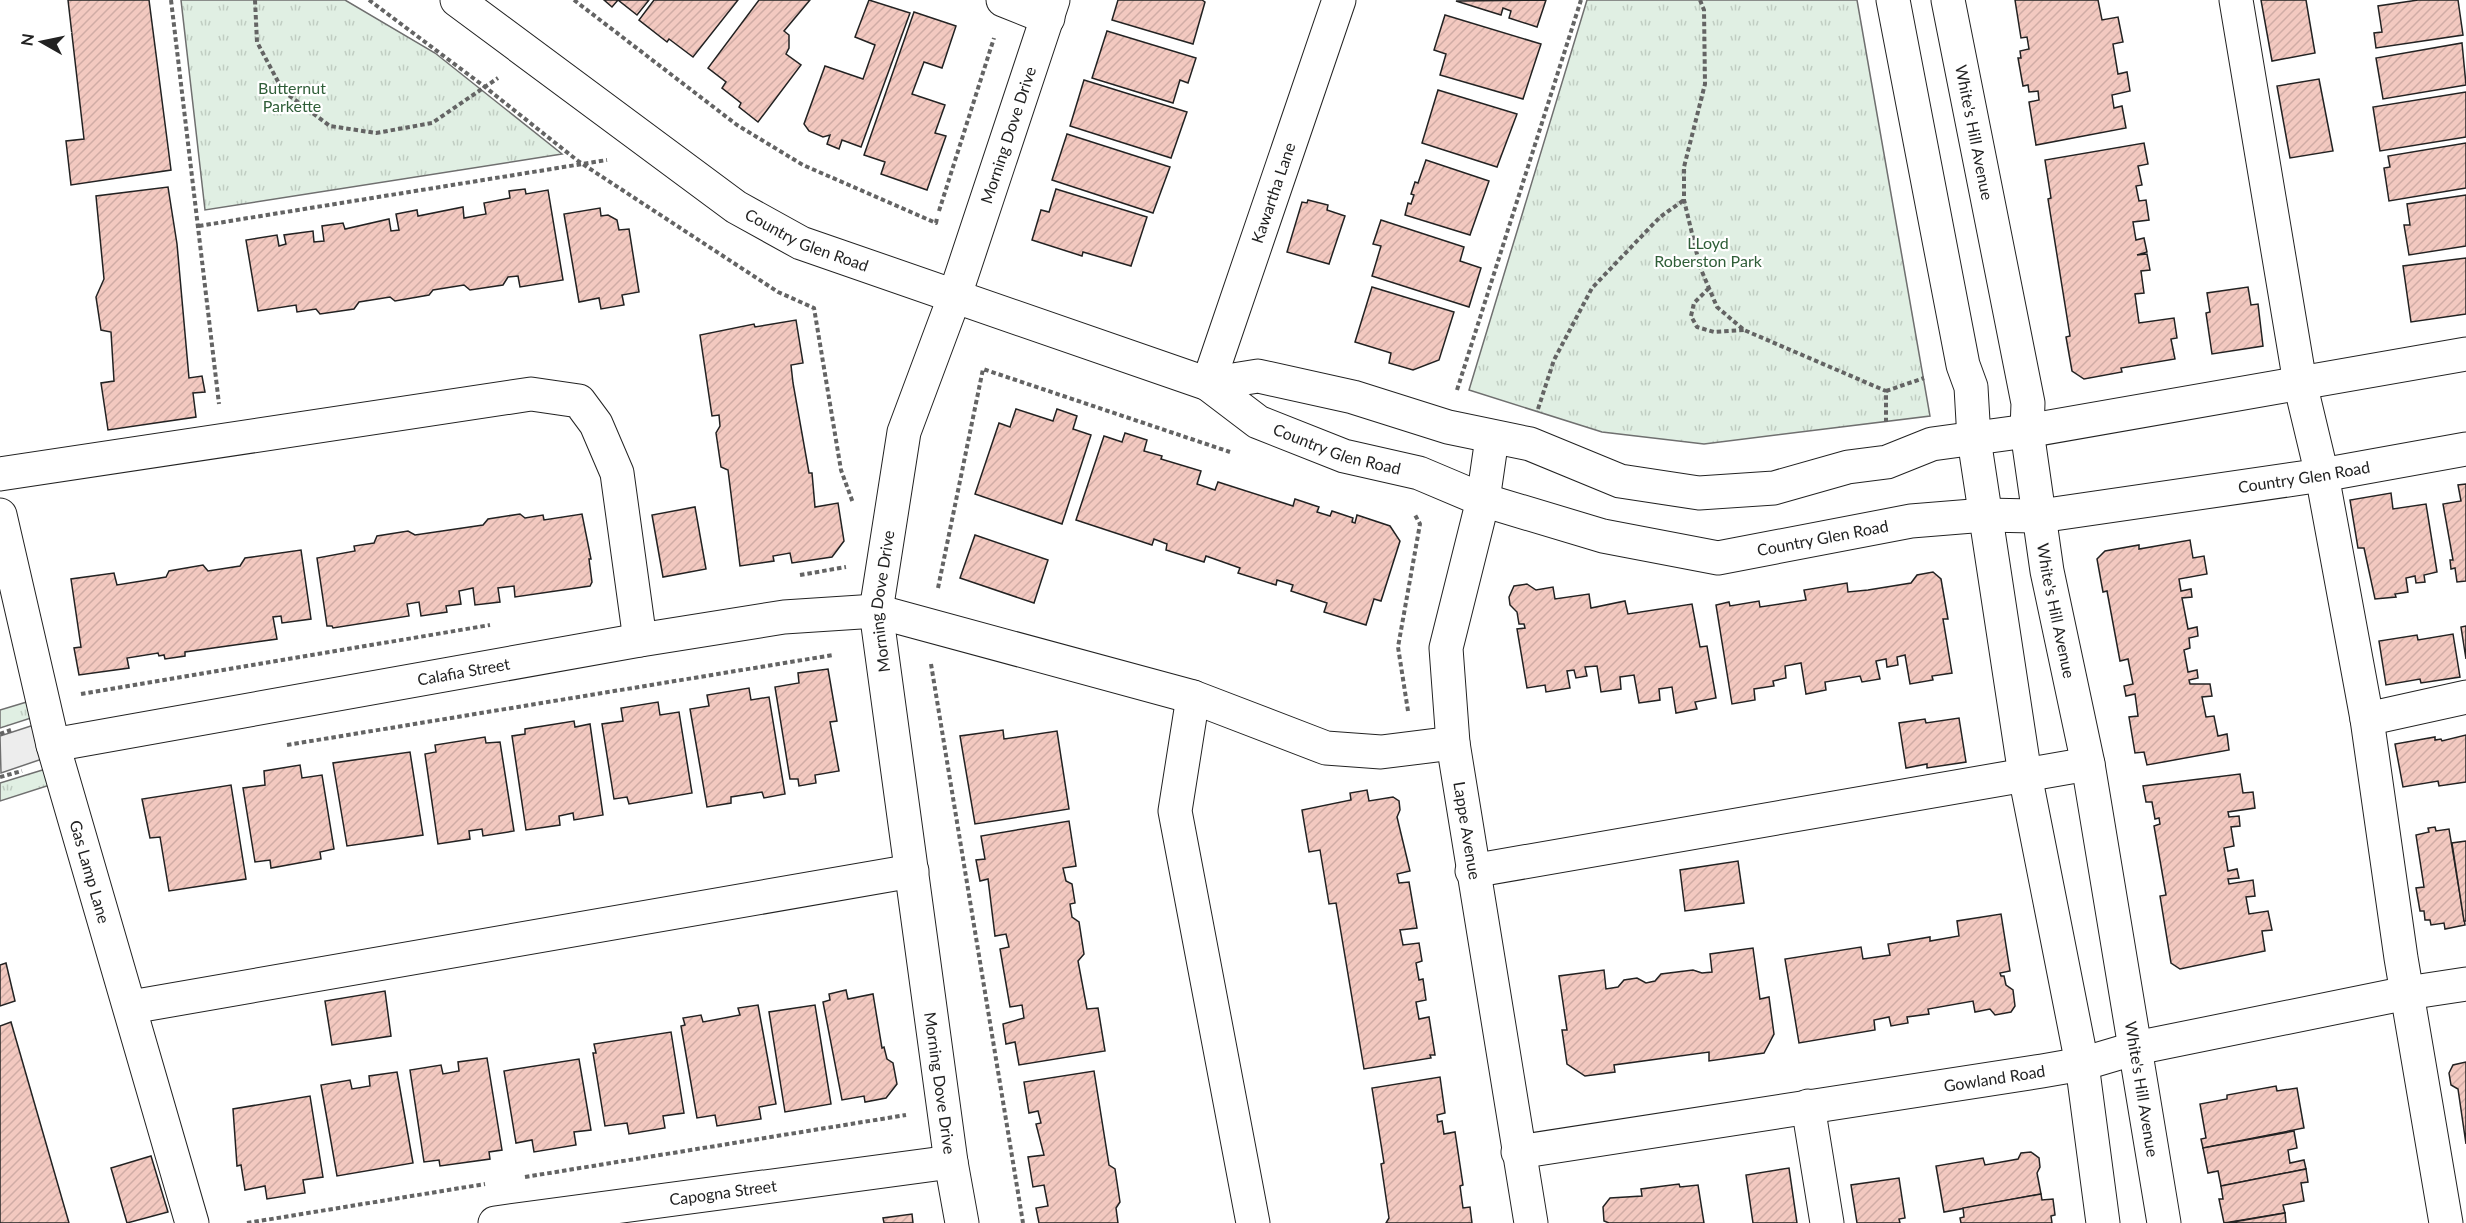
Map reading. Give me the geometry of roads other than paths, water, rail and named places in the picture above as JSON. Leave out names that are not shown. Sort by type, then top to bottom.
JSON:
[{"type":"street","name":"Country Glen Road","points":[[457,0],[736,207],[801,243],[954,298],[1208,384],[1258,422],[1344,456],[1433,479],[1483,500],[1603,536],[1718,558],[1911,521],[1985,515],[2040,516],[2322,475],[2466,449]]},
{"type":"street","points":[[1004,0],[1050,9]]},
{"type":"street","name":"Kawartha Lane","points":[[1208,384],[1339,0]]},
{"type":"street","points":[[1893,0],[1963,364],[1971,387],[1974,440],[2025,775],[2082,1064],[2103,1223]]},
{"type":"street","name":"White's Hill Avenue","points":[[1948,0],[2028,403],[2027,430],[2047,571],[2088,764],[2164,1223]]},
{"type":"street","points":[[2236,0],[2300,383],[2322,475],[2367,719],[2407,993],[2446,1223]]},
{"type":"street","name":"Morning Dove Drive","points":[[962,1223],[951,1162],[876,611],[904,432],[954,298],[1050,9]]},
{"type":"street","name":"Country Glen Road","points":[[1208,384],[1258,376],[1353,397],[1448,427],[1492,438],[1530,444],[1620,481],[1699,493],[1774,488],[1848,467],[1887,462],[1932,444],[1974,440],[2466,354]]},
{"type":"street","points":[[0,474],[531,393],[579,401],[596,424],[617,473],[640,640]]},
{"type":"street","name":"Lappe Avenue","points":[[1492,438],[1483,500],[1446,648],[1453,743],[1531,1223]]},
{"type":"street","name":"Gas Lamp Lane","points":[[0,515],[50,730],[192,1223]]},
{"type":"street","name":"Calafia Street","points":[[50,730],[784,617],[876,611],[1193,697],[1326,748],[1381,752],[1453,743]]},
{"type":"street","points":[[2367,719],[2466,696]]},
{"type":"street","points":[[1193,697],[1175,811],[1253,1223]]},
{"type":"street","points":[[1472,871],[2088,764]]},
{"type":"street","points":[[131,1007],[912,871]]},
{"type":"street","name":"Gowland Road","points":[[1518,1152],[2082,1064],[2136,1048],[2407,993],[2466,984]]},
{"type":"street","points":[[1808,1106],[1827,1223]]},
{"type":"street","name":"Capogna Street","points":[[495,1223],[951,1162]]},
{"type":"park label","name":"Butternut Parkette","points":[[292,97]]},
{"type":"park label","name":"LLoyd Roberston Park","points":[[1708,252]]}]
